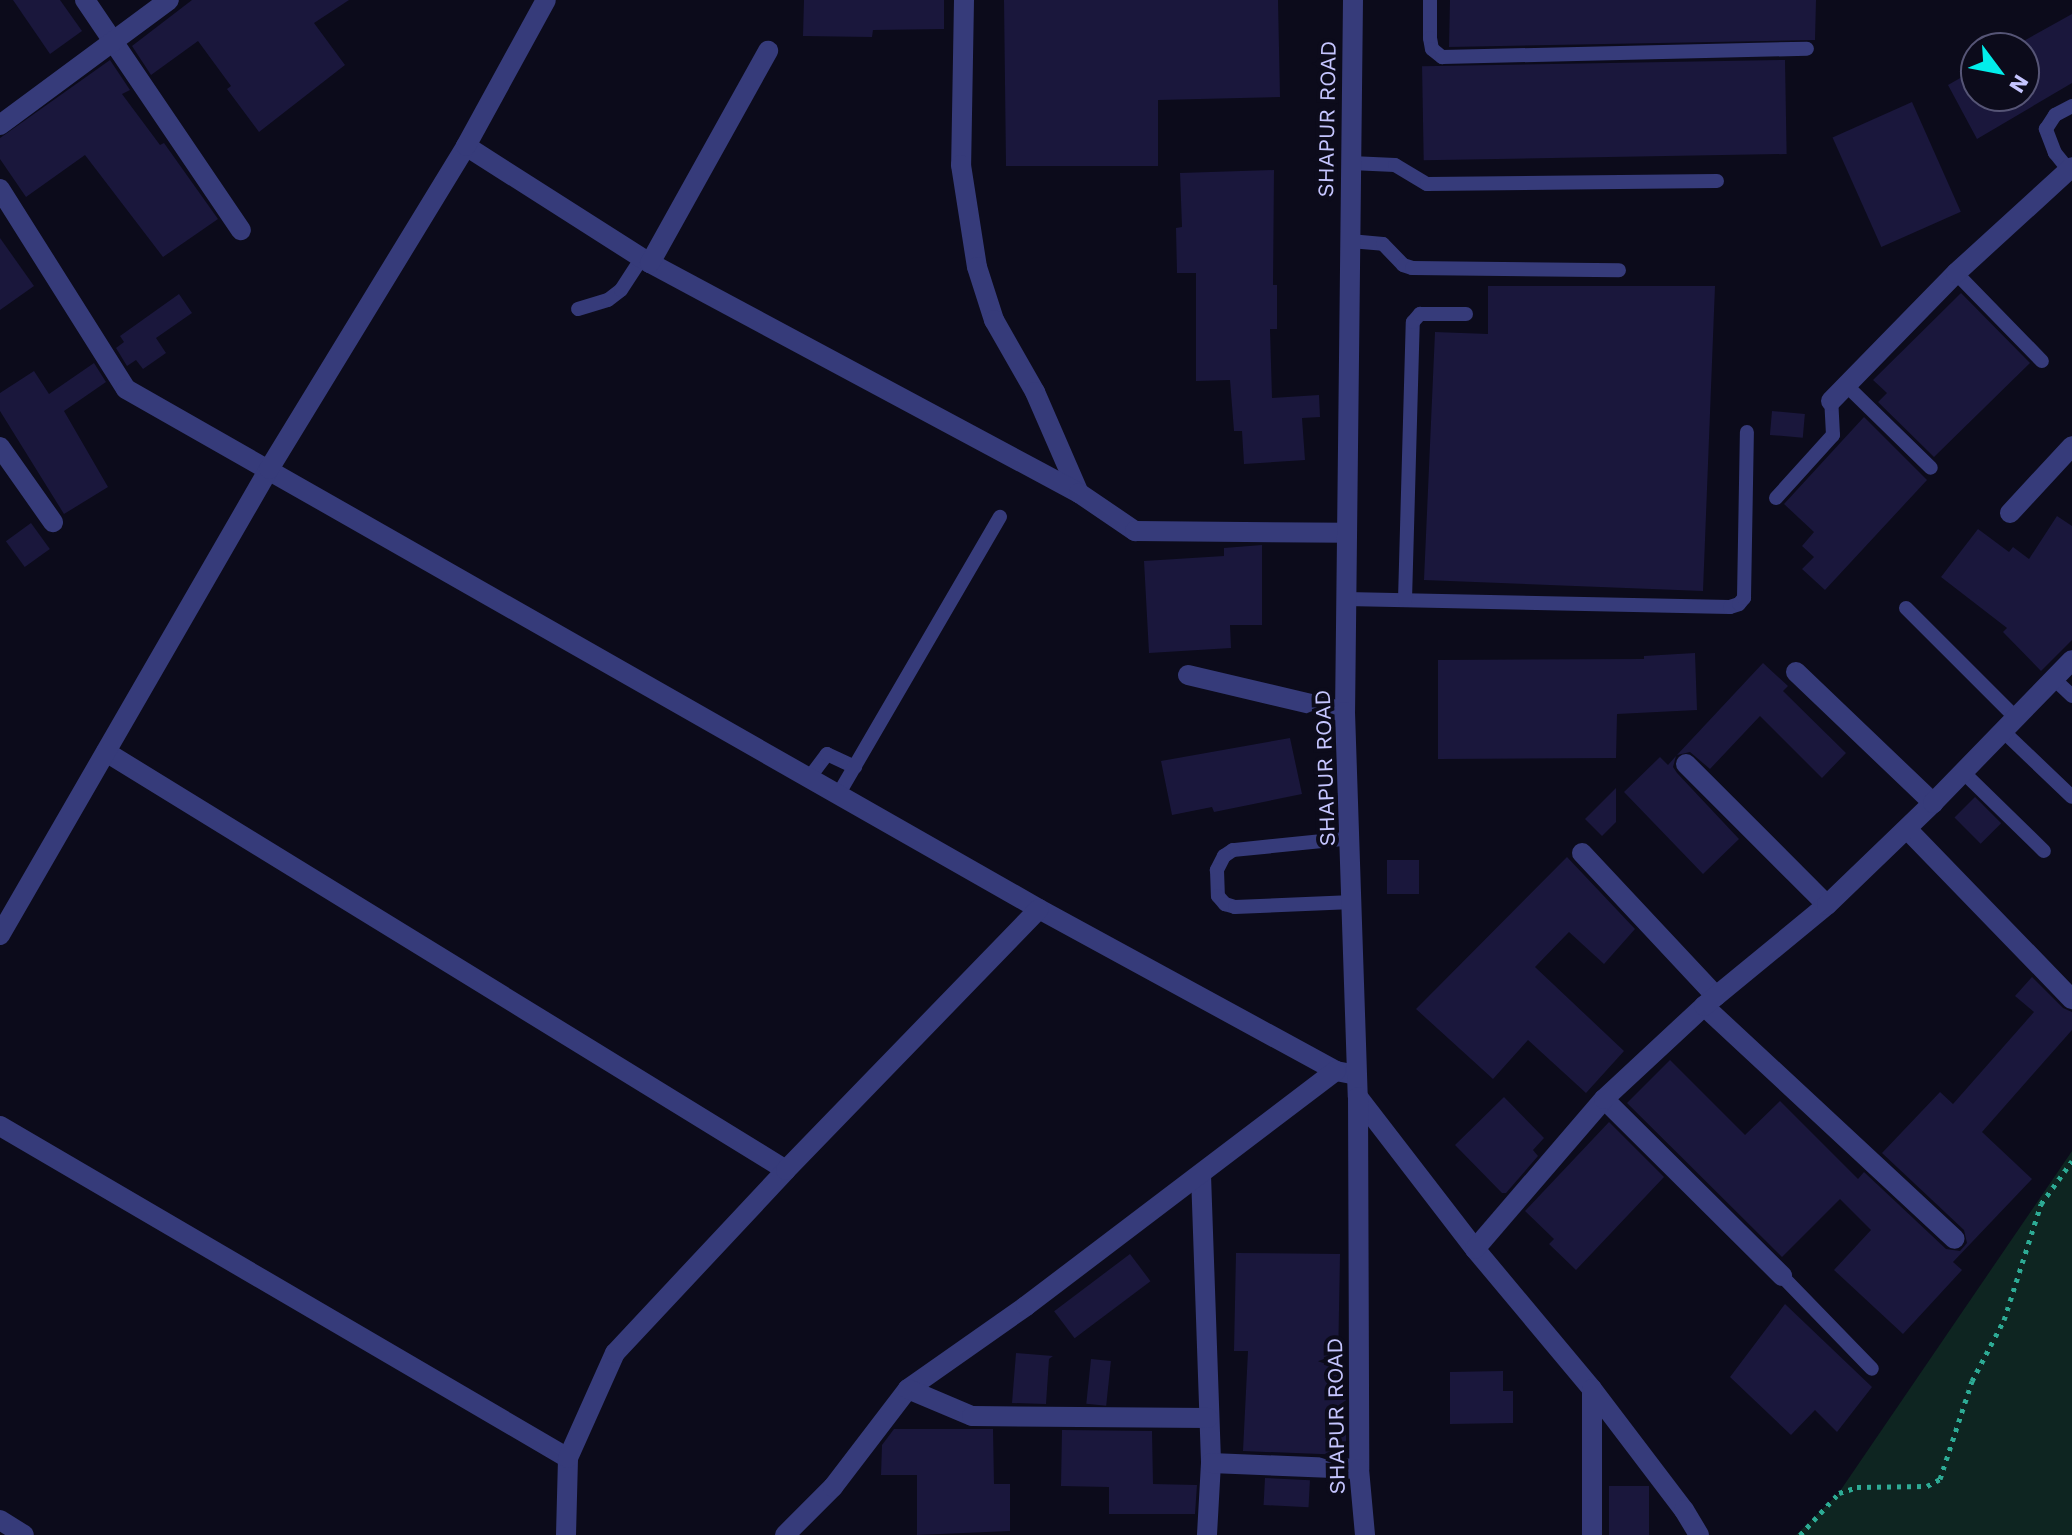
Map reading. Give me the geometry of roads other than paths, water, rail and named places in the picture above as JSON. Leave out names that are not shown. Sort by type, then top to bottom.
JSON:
[{"type":"street","points":[[85,0],[241,230]]},
{"type":"street","points":[[0,125],[169,0]]},
{"type":"street","points":[[0,935],[269,469],[466,146],[546,0]]},
{"type":"street","points":[[964,0],[961,165],[977,267],[994,320],[1035,392],[1079,493]]},
{"type":"street","name":"SHAPUR ROAD","points":[[1353,0],[1345,712],[1352,838],[1358,1097],[1359,1469],[1365,1535]]},
{"type":"street","points":[[646,260],[768,51]]},
{"type":"street","points":[[466,146],[646,260],[1079,493],[1135,531],[1347,533]]},
{"type":"street","points":[[1831,401],[1956,273],[2070,168]]},
{"type":"street","points":[[0,189],[126,389],[1039,909],[1336,1071],[1357,1075]]},
{"type":"street","points":[[2010,513],[2072,446]]},
{"type":"street","points":[[0,447],[53,522]]},
{"type":"street","points":[[1475,1249],[1604,1099],[1710,1001],[1827,905],[1933,803],[2072,660]]},
{"type":"street","points":[[1796,672],[1933,803]]},
{"type":"street","points":[[1188,675],[1345,712]]},
{"type":"street","points":[[106,752],[786,1170]]},
{"type":"street","points":[[1686,764],[1827,905]]},
{"type":"street","points":[[1907,829],[2072,999]]},
{"type":"street","points":[[1582,853],[1710,1001],[1955,1239]]},
{"type":"street","points":[[566,1535],[568,1458],[615,1353],[786,1170],[1039,909]]},
{"type":"street","points":[[785,1535],[833,1487],[908,1389],[1201,1175],[1336,1071]]},
{"type":"street","points":[[1358,1097],[1475,1249],[1592,1389],[1684,1510],[1699,1535]]},
{"type":"street","points":[[1604,1099],[1782,1276]]},
{"type":"street","points":[[0,1126],[568,1458]]},
{"type":"street","points":[[1201,1175],[1211,1463],[1207,1535]]},
{"type":"street","points":[[908,1389],[972,1416],[1208,1418]]},
{"type":"street","points":[[1592,1389],[1592,1535]]},
{"type":"street","points":[[1211,1463],[1359,1469]]},
{"type":"street","points":[[0,1520],[24,1535]]},
{"type":"lane","points":[[1430,0],[1432,49],[1442,57],[1807,49]]},
{"type":"lane","points":[[2070,168],[2055,153],[2046,129],[2055,115],[2072,106]]},
{"type":"lane","points":[[1351,163],[1395,165],[1427,184],[1717,181]]},
{"type":"lane","points":[[1350,241],[1383,244],[1403,265],[1412,268],[1619,270]]},
{"type":"lane","points":[[578,309],[615,295],[646,260]]},
{"type":"lane","points":[[1956,273],[2042,361]]},
{"type":"lane","points":[[1405,600],[1413,322],[1420,314],[1466,314]]},
{"type":"lane","points":[[1847,386],[1931,468]]},
{"type":"lane","points":[[1776,498],[1833,435],[1831,401]]},
{"type":"lane","points":[[1346,599],[1730,607],[1739,604],[1744,598],[1747,432]]},
{"type":"lane","points":[[838,795],[1000,517]]},
{"type":"lane","points":[[1906,608],[2072,797]]},
{"type":"lane","points":[[2054,679],[2072,696]]},
{"type":"lane","points":[[809,778],[827,754],[855,767]]},
{"type":"lane","points":[[1963,772],[2044,851]]},
{"type":"lane","points":[[1352,838],[1233,850],[1224,856],[1217,870],[1218,896],[1225,904],[1235,907],[1353,902]]},
{"type":"lane","points":[[1782,1276],[1872,1369]]}]
